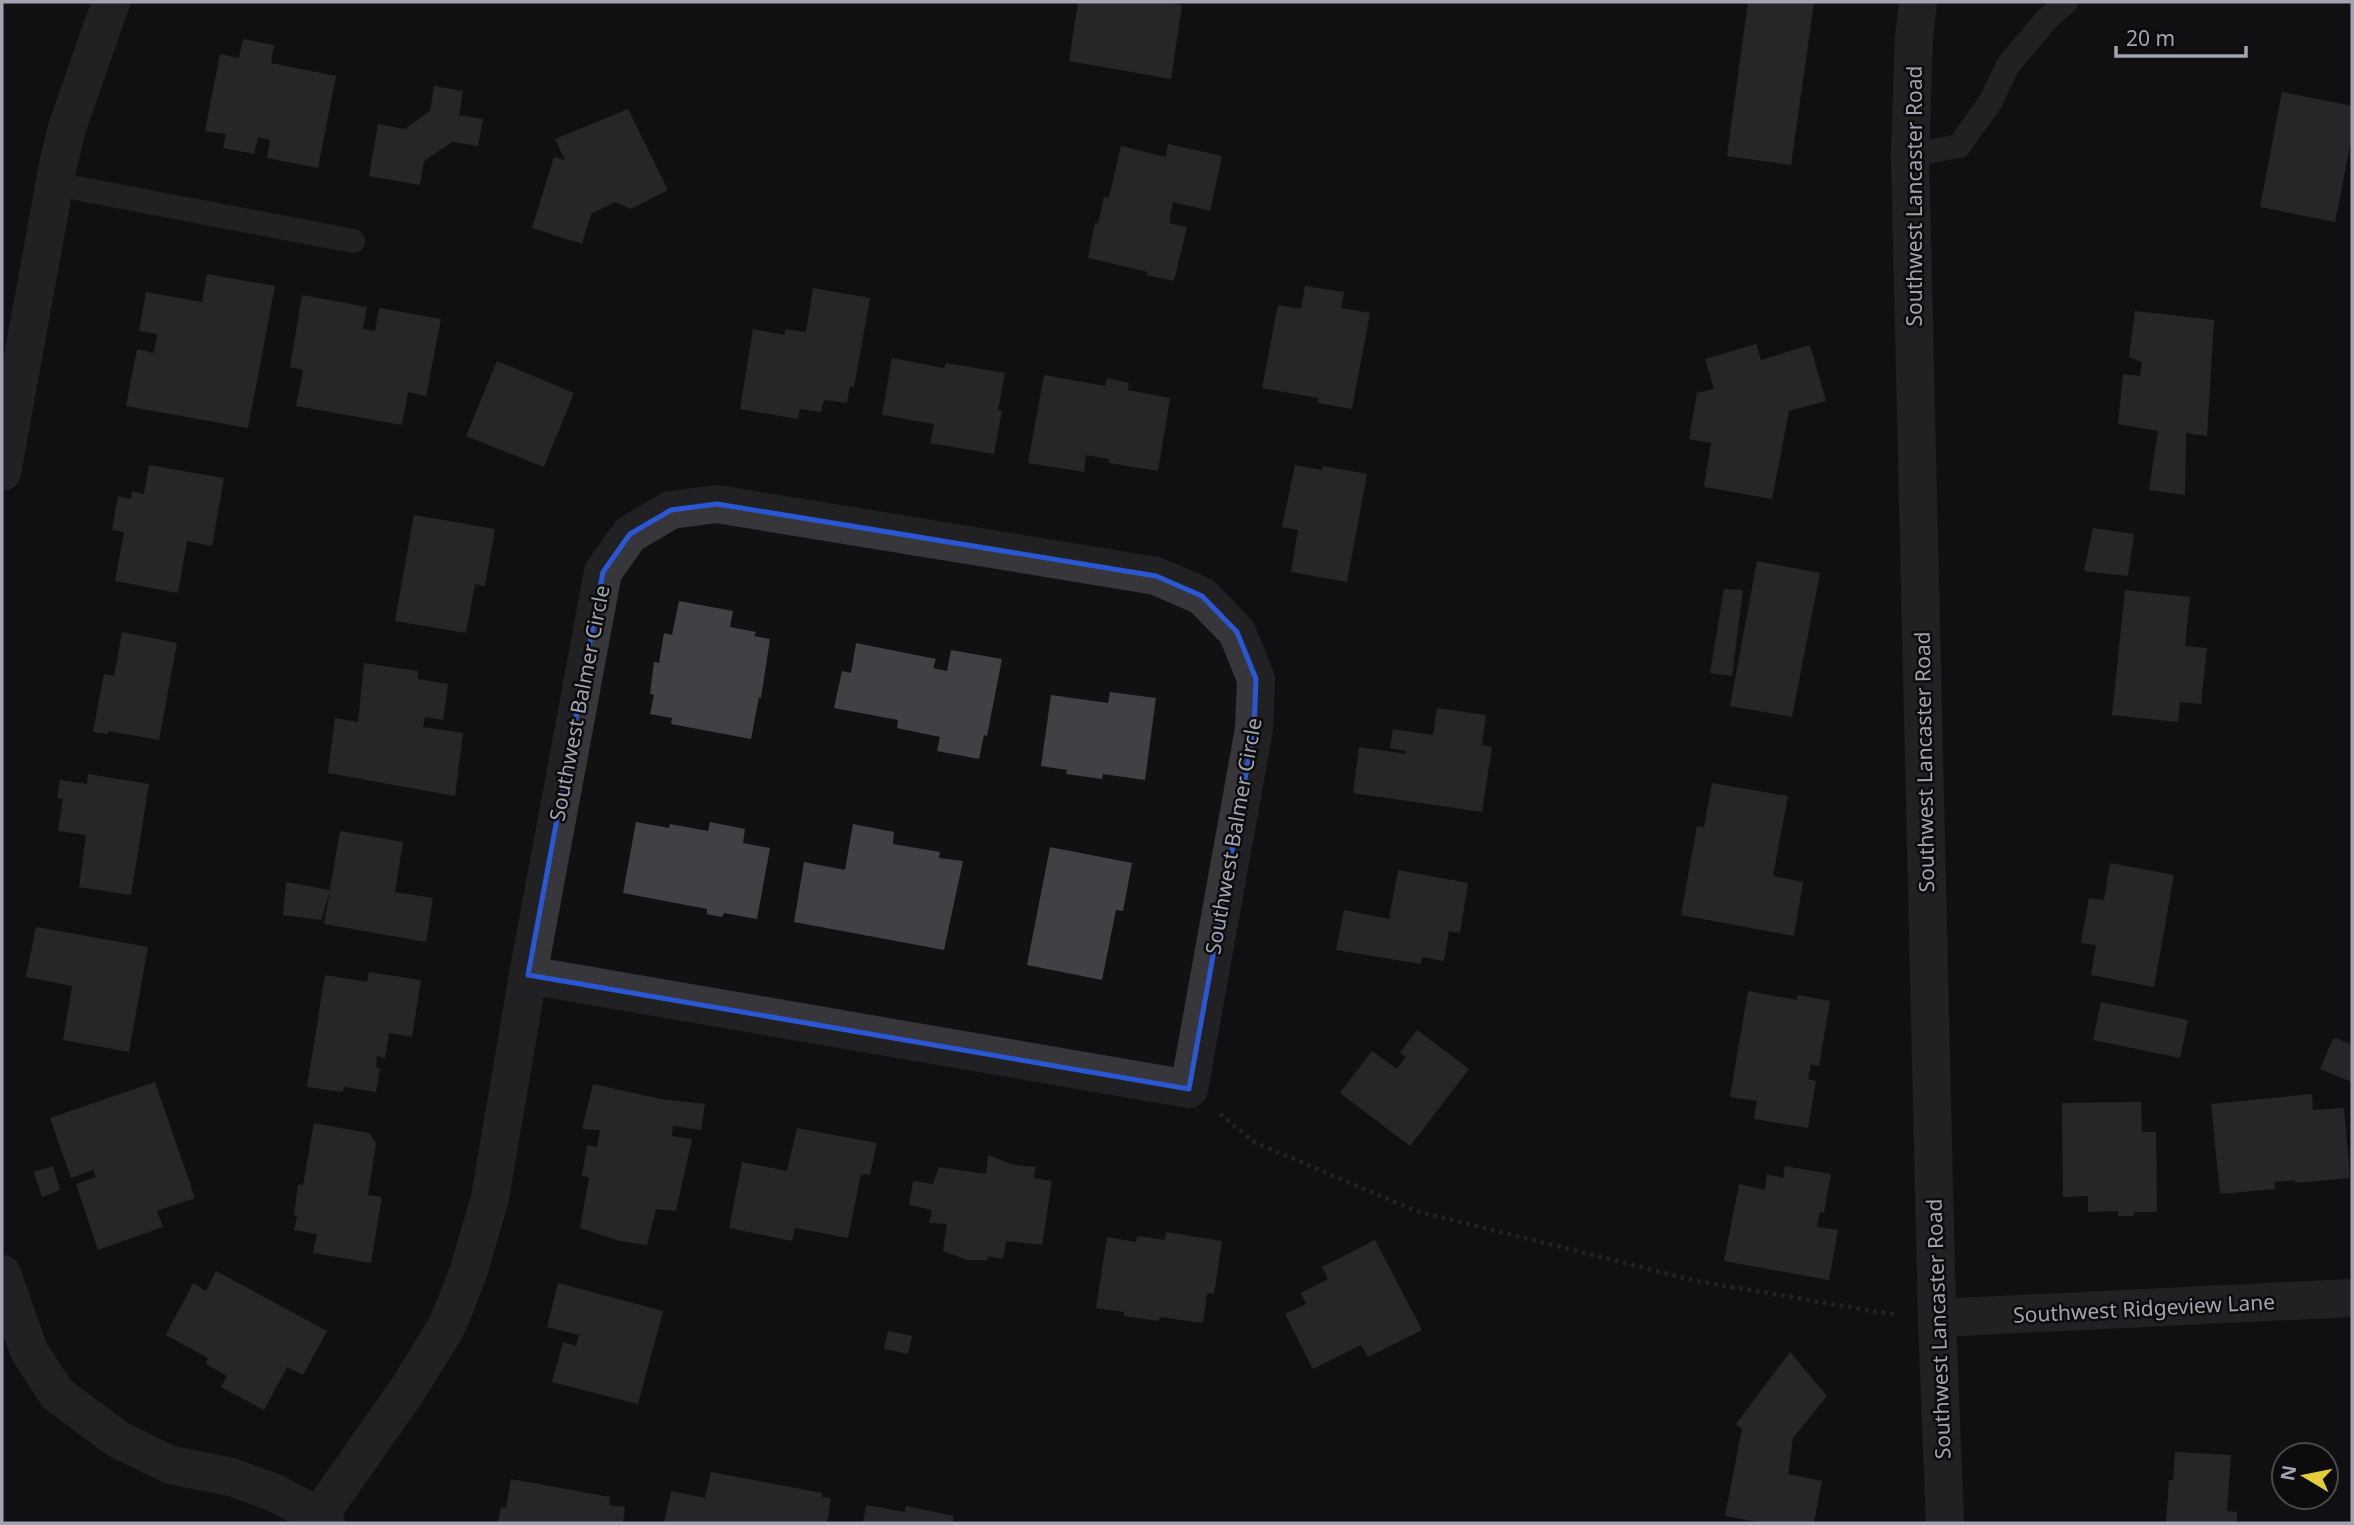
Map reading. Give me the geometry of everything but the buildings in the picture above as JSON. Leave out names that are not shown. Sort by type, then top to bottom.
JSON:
[{"type":"street","points":[[2,472],[67,128],[110,2]]},
{"type":"street","name":"Southwest Lancaster Road","points":[[1918,2],[1914,38],[1910,155],[1918,1317],[1945,1523]]},
{"type":"street","name":"Southwest Balmer Circle","points":[[322,1520],[447,1326],[468,1273],[490,1198],[528,975],[603,572],[630,534],[671,510],[717,504],[1156,576],[1202,596],[1237,632],[1256,679],[1254,729],[1189,1089]]},
{"type":"street","points":[[528,975],[1189,1089]]},
{"type":"street","points":[[2,1274],[29,1351],[57,1394],[119,1440],[171,1465],[231,1477],[275,1493],[322,1520]]},
{"type":"street","name":"Southwest Ridgeview Lane","points":[[1918,1317],[2352,1298]]},
{"type":"lane","points":[[1910,155],[1959,146],[1991,101],[2008,65],[2047,19],[2066,2]]},
{"type":"lane","points":[[55,184],[353,241]]},
{"type":"path","points":[[1189,1089],[1254,1142],[1416,1211],[1697,1281],[1918,1317]]},
{"type":"highlighted area","points":[[717,504],[1156,576],[1202,596],[1237,632],[1256,679],[1254,729],[1189,1089],[528,975],[603,572],[630,534],[671,510]]}]
